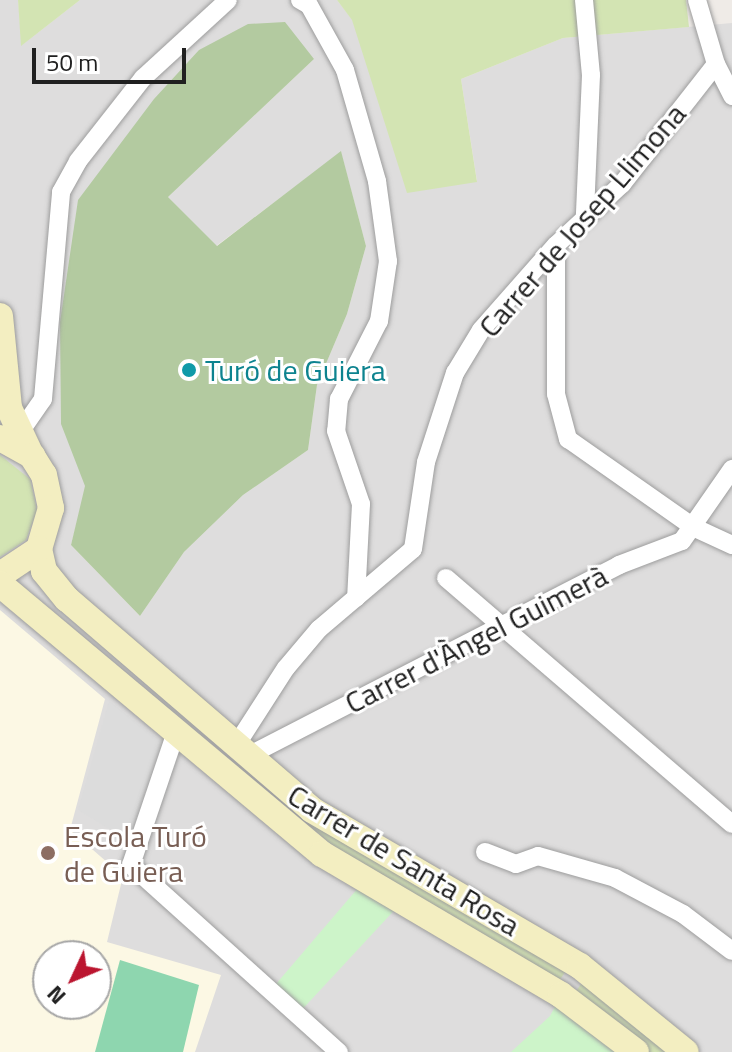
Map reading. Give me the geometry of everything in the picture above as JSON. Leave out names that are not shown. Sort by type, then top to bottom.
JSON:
[{"type":"main road","points":[[0,316],[10,435],[32,456],[51,497],[51,519],[39,549],[0,575]]},
{"type":"main road","name":"Carrer de Santa Rosa","points":[[39,549],[44,571],[67,599],[243,749],[355,837],[580,966],[686,1052]]},
{"type":"main road","name":"Carrer de Santa Rosa","points":[[0,584],[322,854],[561,995],[636,1052]]},
{"type":"main road","points":[[168,725],[243,749],[260,791],[322,854]]},
{"type":"street","points":[[10,435],[43,399],[61,192],[78,161],[143,78],[228,0]]},
{"type":"street","points":[[300,0],[309,5],[345,70],[377,181],[388,261],[379,321],[339,399],[337,420],[361,504],[356,598]]},
{"type":"street","points":[[584,0],[591,75],[585,215]]},
{"type":"street","points":[[697,0],[716,64],[732,96]]},
{"type":"street","name":"Carrer de Josep Llimona","points":[[243,749],[286,668],[319,629],[413,549],[426,462],[455,373],[481,330],[556,245],[622,184],[716,64]]},
{"type":"street","points":[[556,245],[556,394],[568,439],[693,527],[731,543]]},
{"type":"street","points":[[693,527],[732,469]]},
{"type":"street","name":"Carrer d'Àngel Guimerà","points":[[243,749],[506,628],[619,565],[682,541],[693,527]]},
{"type":"street","points":[[446,578],[732,824]]},
{"type":"street","points":[[168,725],[131,865],[339,1052]]},
{"type":"street","points":[[485,852],[516,864],[538,856],[615,878],[683,914],[732,951]]},
{"type":"shaded area","points":[[0,0],[18,0],[22,45],[80,0],[337,0],[477,181],[461,79],[563,38],[732,23],[732,1052],[0,1052]],"holes":[[[199,50],[314,59],[168,197],[216,246],[341,152],[366,246],[347,314],[317,385],[308,450],[243,495],[184,552],[140,616],[71,545]]]},
{"type":"shaded area","name":"Escola Turó de Guiera","points":[[0,610],[105,699],[70,830],[123,876],[107,940],[32,940],[32,1020],[112,1020],[112,943],[221,975],[195,1052],[0,1052]]},
{"type":"shaded area","points":[[109,701],[161,741],[129,841],[78,810]]},
{"type":"green space","points":[[18,0],[80,0],[21,46]]},
{"type":"green space","points":[[337,0],[686,0],[689,27],[563,38],[461,79],[477,182],[407,193],[352,20]]},
{"type":"green space","points":[[285,22],[314,59],[168,197],[217,246],[341,151],[366,246],[347,314],[317,385],[308,450],[243,495],[184,552],[140,616],[71,545],[85,486],[61,424],[60,322],[78,200],[154,99],[199,50],[248,24]]},
{"type":"green space","points":[[0,455],[30,479],[37,510],[26,540],[0,557]]},
{"type":"green space","points":[[264,785],[569,967],[558,982],[352,863]]},
{"type":"green space","points":[[364,881],[402,902],[297,1015],[270,991]]},
{"type":"green space","points":[[120,960],[199,985],[183,1052],[95,1052],[104,1020],[112,1020],[112,989]]},
{"type":"green space","points":[[585,978],[677,1052],[648,1052],[575,993]]},
{"type":"green space","points":[[561,995],[636,1052],[511,1052],[550,1016]]},
{"type":"place","name":"Turó de Guiera","points":[[189,370]]},
{"type":"place","name":"Escola Turó de Guiera","points":[[48,853]]}]
